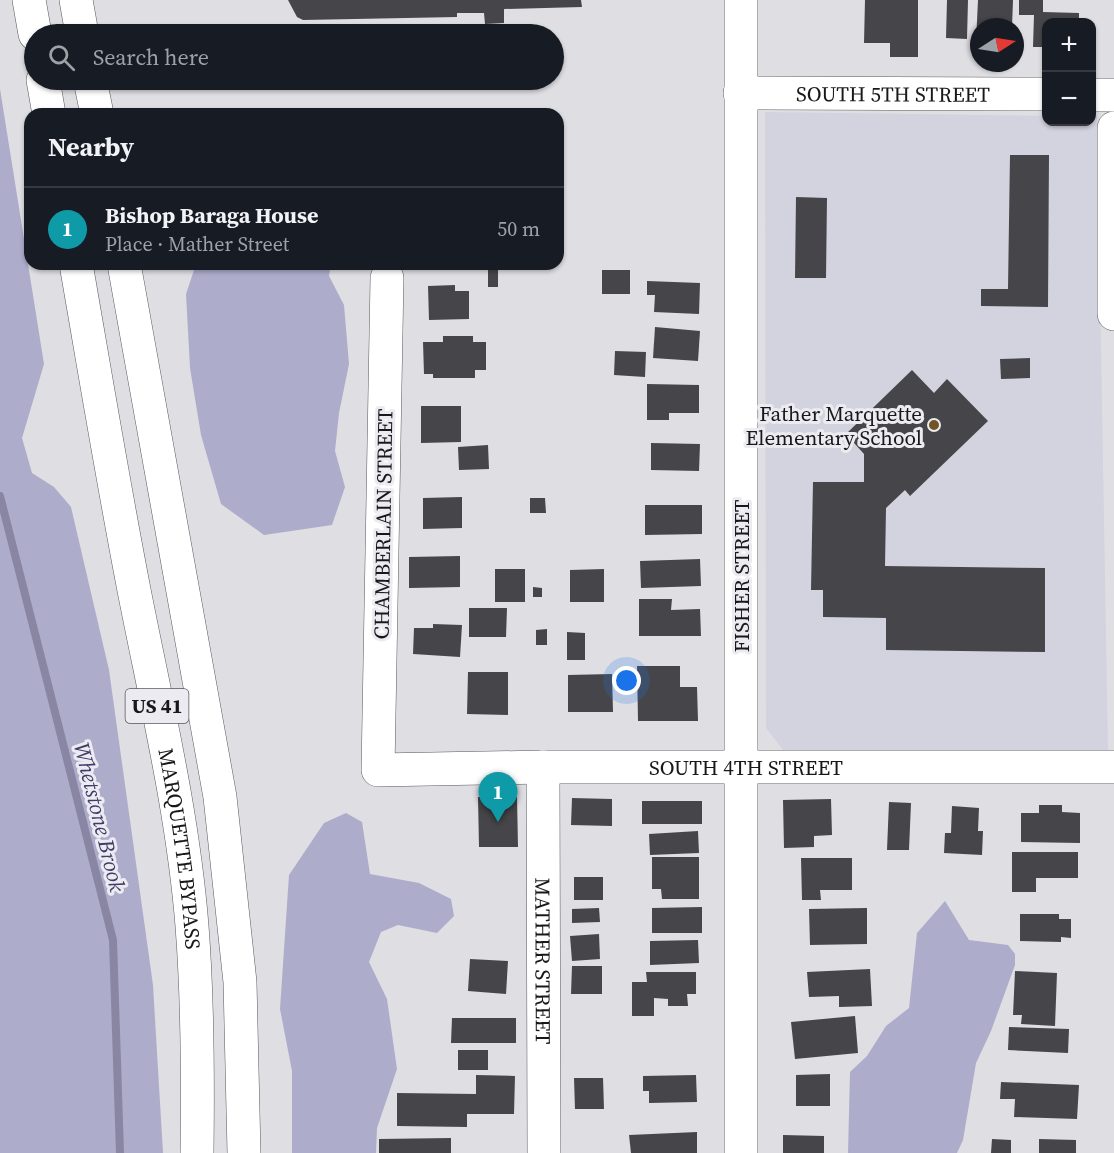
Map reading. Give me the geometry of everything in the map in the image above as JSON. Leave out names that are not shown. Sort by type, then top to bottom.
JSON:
[{"type":"main road","points":[[28,0],[33,24]]},
{"type":"main road","points":[[76,0],[80,24]]},
{"type":"main road","name":"FISHER STREET","points":[[741,0],[741,1153]]},
{"type":"main road","points":[[45,90],[48,108]]},
{"type":"main road","points":[[92,90],[96,108]]},
{"type":"main road","name":"SOUTH 5TH STREET","points":[[740,93],[1042,94]]},
{"type":"main road","points":[[1096,95],[1114,95]]},
{"type":"main road","points":[[1114,128],[1114,314]]},
{"type":"main road","name":"MARQUETTE BYPASS","points":[[77,270],[113,482],[165,745],[182,848],[191,924],[196,1004],[197,1153]]},
{"type":"main road","name":"MARQUETTE BYPASS","points":[[125,270],[220,798],[240,982],[244,1153]]},
{"type":"main road","name":"CHAMBERLAIN STREET","points":[[378,770],[387,278]]},
{"type":"main road","name":"SOUTH 4TH STREET","points":[[378,770],[742,766],[1114,767]]},
{"type":"main road","name":"MATHER STREET","points":[[543,767],[544,1153]]},
{"type":"shaded area","points":[[0,89],[24,239],[24,270],[29,270],[44,364],[22,438],[32,473],[54,487],[71,507],[109,670],[153,985],[163,1153],[0,1153]]},
{"type":"shaded area","name":"Father Marquette Elementary School","points":[[765,112],[1042,116],[1042,126],[1096,126],[1097,116],[1108,753],[783,750],[766,728]]},
{"type":"shaded area","points":[[194,270],[330,270],[329,276],[344,305],[349,364],[339,413],[335,451],[345,487],[332,525],[264,535],[221,504],[201,435],[190,368],[186,294]]},
{"type":"shaded area","points":[[346,813],[362,822],[370,874],[419,883],[451,899],[454,916],[437,933],[398,925],[381,932],[369,962],[387,999],[397,1069],[377,1128],[376,1153],[292,1153],[292,1071],[280,1009],[289,875],[324,823]]},
{"type":"shaded area","points":[[945,901],[969,940],[1008,945],[1015,954],[1015,965],[991,1031],[976,1063],[963,1140],[957,1153],[848,1153],[850,1072],[867,1056],[886,1026],[909,1008],[917,933]]},
{"type":"building","points":[[288,0],[581,0],[582,7],[504,9],[504,23],[485,24],[484,13],[457,13],[457,17],[303,20],[297,17]]},
{"type":"building","points":[[865,0],[918,0],[918,57],[890,57],[890,43],[864,43]]},
{"type":"building","points":[[947,0],[968,0],[967,39],[946,38]]},
{"type":"building","points":[[978,0],[1013,0],[1012,18],[977,18]]},
{"type":"building","points":[[1019,0],[1043,0],[1043,12],[1079,13],[1079,18],[1042,18],[1042,47],[1033,47],[1034,15],[1019,15]]},
{"type":"building","points":[[1010,155],[1049,155],[1048,307],[981,306],[981,289],[1008,289]]},
{"type":"building","points":[[796,197],[827,198],[826,278],[795,278]]},
{"type":"building","points":[[488,270],[498,270],[498,287],[488,287]]},
{"type":"building","points":[[602,270],[630,270],[630,294],[602,294]]},
{"type":"building","points":[[647,281],[700,283],[699,314],[654,312],[655,295],[647,295]]},
{"type":"building","points":[[455,285],[455,291],[469,291],[469,319],[429,320],[428,286]]},
{"type":"building","points":[[655,327],[700,331],[698,361],[653,358]]},
{"type":"building","points":[[443,336],[473,336],[473,342],[486,342],[486,370],[475,370],[475,378],[433,378],[433,374],[424,374],[423,342],[443,342]]},
{"type":"building","points":[[615,351],[646,352],[645,377],[614,375]]},
{"type":"building","points":[[1030,358],[1030,378],[1001,379],[1000,359]]},
{"type":"building","name":"Father Marquette Elementary School","points":[[912,370],[934,393],[947,379],[988,421],[910,496],[905,490],[886,508],[885,566],[1045,568],[1045,652],[886,650],[886,618],[823,617],[823,590],[811,590],[813,482],[864,482],[864,454],[846,434]]},
{"type":"building","points":[[647,384],[699,385],[699,413],[669,413],[669,420],[647,420]]},
{"type":"building","points":[[421,406],[461,406],[461,442],[421,443]]},
{"type":"building","points":[[651,443],[700,444],[699,471],[651,470]]},
{"type":"building","points":[[488,445],[489,469],[459,470],[458,447]]},
{"type":"building","points":[[462,497],[462,528],[423,529],[423,498]]},
{"type":"building","points":[[530,498],[545,498],[546,513],[530,513]]},
{"type":"building","points":[[645,505],[702,505],[702,534],[645,535]]},
{"type":"building","points":[[460,556],[460,587],[409,588],[409,557]]},
{"type":"building","points":[[700,559],[701,586],[641,588],[640,561]]},
{"type":"building","points":[[495,569],[525,569],[525,602],[495,602]]},
{"type":"building","points":[[604,569],[604,602],[570,602],[570,570]]},
{"type":"building","points":[[533,587],[542,588],[542,597],[533,597]]},
{"type":"building","points":[[639,599],[672,599],[671,610],[700,609],[701,636],[639,636]]},
{"type":"building","points":[[469,608],[507,608],[506,637],[469,637]]},
{"type":"building","points":[[433,624],[462,625],[460,657],[413,654],[414,628],[433,628]]},
{"type":"building","points":[[547,629],[547,645],[536,645],[536,630]]},
{"type":"building","points":[[567,632],[585,633],[585,660],[567,660]]},
{"type":"building","points":[[637,666],[680,666],[680,687],[697,687],[698,721],[638,721]]},
{"type":"building","points":[[468,672],[508,672],[508,715],[467,714]]},
{"type":"building","points":[[612,674],[613,712],[568,712],[568,675]]},
{"type":"building","points":[[478,797],[517,797],[518,847],[479,847]]},
{"type":"building","points":[[572,798],[612,799],[612,826],[571,825]]},
{"type":"building","points":[[831,799],[832,835],[814,836],[814,847],[784,848],[783,800]]},
{"type":"building","points":[[642,801],[702,801],[702,824],[642,824]]},
{"type":"building","points":[[889,802],[911,803],[909,850],[887,850]]},
{"type":"building","points":[[1039,805],[1062,805],[1062,812],[1080,813],[1080,843],[1021,842],[1021,813],[1039,813]]},
{"type":"building","points":[[952,806],[979,808],[978,831],[983,831],[982,855],[944,853],[945,833],[951,833]]},
{"type":"building","points":[[698,831],[699,853],[650,855],[649,834]]},
{"type":"building","points":[[1012,852],[1078,852],[1078,878],[1036,878],[1036,892],[1012,892]]},
{"type":"building","points":[[652,857],[699,857],[699,899],[662,899],[661,889],[652,889]]},
{"type":"building","points":[[801,858],[852,858],[852,890],[820,890],[821,900],[802,900]]},
{"type":"building","points":[[574,877],[603,877],[603,900],[574,900]]},
{"type":"building","points":[[702,907],[702,933],[652,933],[652,908]]},
{"type":"building","points":[[599,908],[600,922],[572,923],[572,909]]},
{"type":"building","points":[[867,908],[867,944],[810,945],[809,909]]},
{"type":"building","points":[[1020,914],[1059,914],[1059,919],[1071,919],[1071,938],[1061,937],[1061,942],[1020,941]]},
{"type":"building","points":[[599,934],[600,959],[572,961],[570,936]]},
{"type":"building","points":[[698,940],[699,963],[650,965],[650,941]]},
{"type":"building","points":[[470,959],[508,961],[506,994],[468,991]]},
{"type":"building","points":[[572,966],[602,966],[602,994],[571,994]]},
{"type":"building","points":[[870,969],[872,1006],[839,1007],[839,996],[809,997],[807,972]]},
{"type":"building","points":[[1015,971],[1057,973],[1055,1026],[1021,1024],[1022,1015],[1013,1015]]},
{"type":"building","points":[[646,972],[696,972],[696,994],[687,994],[688,1006],[668,1006],[668,999],[654,998],[654,1016],[632,1016],[632,982],[647,982]]},
{"type":"building","points":[[855,1016],[858,1053],[795,1059],[791,1022]]},
{"type":"building","points":[[452,1018],[516,1018],[516,1043],[451,1043]]},
{"type":"building","points":[[1009,1027],[1069,1029],[1068,1053],[1008,1050]]},
{"type":"building","points":[[458,1050],[488,1050],[488,1070],[458,1070]]},
{"type":"building","points":[[830,1074],[830,1106],[796,1106],[796,1075]]},
{"type":"building","points":[[476,1075],[515,1076],[514,1114],[467,1114],[467,1127],[397,1126],[397,1093],[476,1094]]},
{"type":"building","points":[[696,1075],[697,1102],[649,1103],[649,1091],[643,1091],[643,1076]]},
{"type":"building","points":[[574,1078],[603,1078],[604,1109],[575,1109]]},
{"type":"building","points":[[1001,1082],[1079,1085],[1077,1119],[1014,1117],[1015,1099],[1000,1099]]},
{"type":"building","points":[[697,1132],[697,1153],[631,1153],[629,1135]]},
{"type":"building","points":[[783,1135],[824,1136],[824,1153],[783,1153]]},
{"type":"building","points":[[451,1138],[451,1153],[379,1153],[379,1139]]},
{"type":"building","points":[[992,1139],[1011,1140],[1011,1153],[991,1153]]},
{"type":"building","points":[[1039,1139],[1076,1140],[1076,1153],[1039,1153]]},
{"type":"waterway","name":"Whetstone Brook","points":[[0,496],[113,940],[120,1153]]},
{"type":"place","name":"Father Marquette Elementary School","points":[[934,425]]},
{"type":"place","name":"Bishop Baraga House","points":[[498,822]]}]
